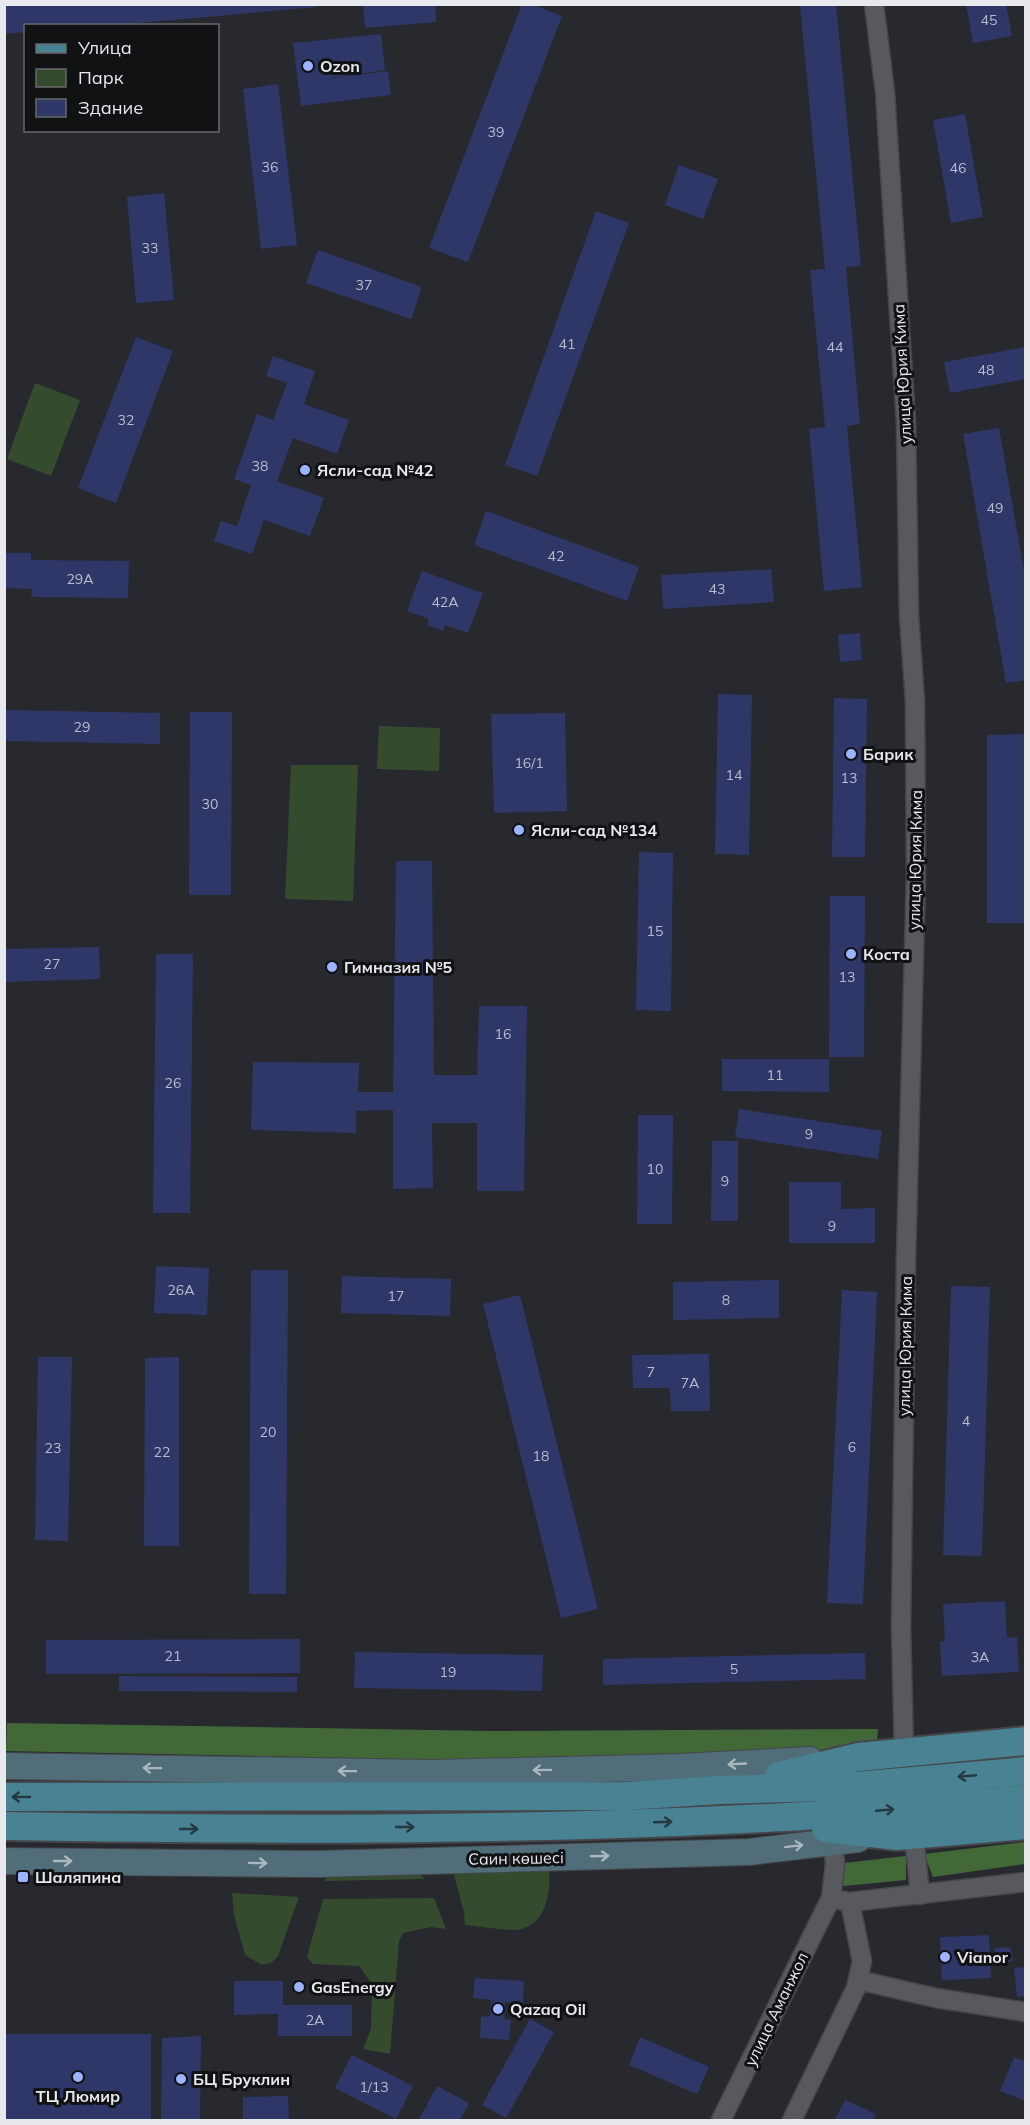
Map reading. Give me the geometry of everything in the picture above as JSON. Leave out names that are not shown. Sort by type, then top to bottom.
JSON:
[{"type":"main road","points":[[4,1766],[430,1773],[680,1767],[858,1758],[1026,1741]]},
{"type":"main road","points":[[720,1790],[858,1758]]},
{"type":"main road","points":[[4,1797],[625,1796],[720,1790],[856,1786],[1026,1771]]},
{"type":"main road","name":"Саин көшесі","points":[[4,1826],[174,1829],[414,1827],[743,1819],[857,1813],[1026,1799]]},
{"type":"main road","points":[[743,1819],[905,1835]]},
{"type":"main road","name":"Саин көшесі","points":[[4,1861],[318,1864],[749,1852],[833,1841],[1026,1825]]},
{"type":"street","name":"улица Юрия Кима","points":[[874,4],[885,92],[906,423],[909,616],[915,702],[916,874],[906,1258],[901,1626],[904,1753]]},
{"type":"street","points":[[905,1835],[920,1895]]},
{"type":"street","name":"улица Аманжол","points":[[721,2121],[831,1898],[835,1864],[833,1841]]},
{"type":"street","points":[[831,1898],[850,1902],[1026,1882]]},
{"type":"street","points":[[792,2121],[856,1988],[862,1961],[850,1902]]},
{"type":"street","points":[[858,1980],[936,1998],[1026,2012]]},
{"type":"green space","points":[[35,383],[80,400],[51,476],[7,459]]},
{"type":"green space","points":[[379,726],[440,728],[439,771],[377,769]]},
{"type":"green space","points":[[291,765],[358,765],[353,901],[285,899]]},
{"type":"green space","points":[[7,1723],[490,1731],[878,1729],[876,1751],[501,1761],[6,1751]]},
{"type":"green space","points":[[1025,1842],[1025,1864],[933,1877],[924,1854]]},
{"type":"green space","points":[[906,1856],[906,1880],[833,1887],[835,1864]]},
{"type":"green space","points":[[415,1868],[424,1879],[325,1881],[331,1870]]},
{"type":"green space","points":[[453,1871],[549,1871],[548,1897],[536,1920],[521,1929],[465,1925],[464,1912]]},
{"type":"green space","points":[[232,1893],[299,1897],[278,1956],[272,1962],[262,1965],[245,1955],[234,1915]]},
{"type":"green space","points":[[434,1898],[446,1929],[431,1927],[403,1933],[399,1941],[390,2054],[363,2049],[371,2029],[372,1984],[359,1966],[313,1964],[307,1957],[323,1899]]},
{"type":"building","points":[[4,4],[316,4],[316,7],[127,24],[24,24],[24,32],[4,34]]},
{"type":"building","points":[[363,4],[435,4],[436,22],[365,28]]},
{"type":"building","points":[[522,4],[531,4],[562,16],[468,262],[429,248]]},
{"type":"building","points":[[836,4],[861,266],[846,267],[860,424],[847,426],[862,587],[824,591],[809,429],[825,427],[810,270],[825,269],[800,5]]},
{"type":"building","points":[[966,4],[1006,4],[1012,36],[973,43]]},
{"type":"building","points":[[381,34],[385,70],[324,79],[388,71],[391,95],[301,106],[293,43]]},
{"type":"building","points":[[278,84],[297,245],[261,249],[243,89]]},
{"type":"building","points":[[965,114],[983,217],[951,223],[933,120]]},
{"type":"building","points":[[679,165],[718,179],[703,219],[665,205]]},
{"type":"building","points":[[164,193],[174,300],[136,303],[127,197]]},
{"type":"building","points":[[596,211],[629,223],[537,476],[505,465]]},
{"type":"building","points":[[318,250],[422,287],[411,319],[306,283]]},
{"type":"building","points":[[136,337],[173,351],[116,503],[78,488]]},
{"type":"building","points":[[1026,347],[1026,379],[950,393],[944,362]]},
{"type":"building","points":[[273,356],[315,371],[304,404],[349,420],[337,454],[293,438],[277,481],[324,498],[310,536],[264,520],[252,554],[214,541],[221,521],[237,526],[251,485],[234,479],[257,414],[273,420],[287,383],[266,376]]},
{"type":"building","points":[[999,428],[1026,582],[1026,680],[1006,683],[963,434]]},
{"type":"building","points":[[486,511],[639,567],[627,601],[474,545]]},
{"type":"building","points":[[4,553],[31,553],[31,560],[129,561],[128,598],[31,597],[32,589],[4,588]]},
{"type":"building","points":[[771,569],[774,602],[663,609],[661,575]]},
{"type":"building","points":[[422,571],[483,593],[468,633],[445,625],[443,631],[427,625],[429,619],[407,611]]},
{"type":"building","points":[[860,633],[862,660],[840,662],[838,635]]},
{"type":"building","points":[[718,694],[752,695],[749,855],[715,854]]},
{"type":"building","points":[[834,698],[867,699],[865,857],[832,857]]},
{"type":"building","points":[[4,710],[160,713],[160,744],[4,741]]},
{"type":"building","points":[[190,712],[232,712],[231,895],[189,895]]},
{"type":"building","points":[[565,713],[567,811],[494,813],[491,714]]},
{"type":"building","points":[[1026,734],[1026,923],[987,923],[987,735]]},
{"type":"building","points":[[639,852],[673,853],[671,1011],[636,1010]]},
{"type":"building","points":[[396,861],[432,861],[434,1075],[477,1075],[479,1006],[527,1006],[524,1191],[477,1191],[477,1123],[432,1123],[433,1188],[393,1189],[393,1110],[356,1111],[356,1133],[251,1130],[253,1062],[359,1063],[358,1092],[393,1092]]},
{"type":"building","points":[[830,896],[865,896],[864,1057],[829,1057]]},
{"type":"building","points":[[99,947],[100,979],[4,982],[4,949]]},
{"type":"building","points":[[156,954],[193,954],[190,1213],[153,1213]]},
{"type":"building","points":[[722,1059],[829,1059],[829,1092],[722,1091]]},
{"type":"building","points":[[739,1109],[882,1131],[878,1159],[735,1137]]},
{"type":"building","points":[[638,1115],[673,1115],[672,1224],[637,1224]]},
{"type":"building","points":[[712,1141],[738,1141],[738,1221],[711,1221]]},
{"type":"building","points":[[789,1182],[841,1182],[841,1209],[875,1208],[875,1243],[789,1243]]},
{"type":"building","points":[[156,1266],[209,1268],[207,1315],[154,1313]]},
{"type":"building","points":[[251,1270],[288,1270],[286,1594],[249,1594]]},
{"type":"building","points":[[342,1276],[451,1279],[450,1316],[341,1313]]},
{"type":"building","points":[[779,1280],[779,1318],[673,1320],[673,1282]]},
{"type":"building","points":[[951,1286],[990,1287],[982,1556],[943,1555]]},
{"type":"building","points":[[842,1290],[877,1292],[863,1604],[827,1603]]},
{"type":"building","points":[[520,1295],[598,1609],[561,1618],[483,1304]]},
{"type":"building","points":[[709,1354],[710,1411],[671,1411],[670,1388],[633,1388],[632,1355]]},
{"type":"building","points":[[38,1357],[72,1357],[68,1541],[35,1540]]},
{"type":"building","points":[[179,1357],[179,1546],[144,1546],[145,1358]]},
{"type":"building","points":[[1005,1601],[1007,1638],[1017,1637],[1019,1672],[942,1676],[940,1642],[945,1641],[943,1604]]},
{"type":"building","points":[[300,1639],[300,1673],[46,1674],[46,1640]]},
{"type":"building","points":[[355,1652],[543,1655],[542,1691],[354,1688]]},
{"type":"building","points":[[865,1653],[866,1679],[603,1685],[603,1659]]},
{"type":"building","points":[[119,1676],[297,1677],[297,1692],[119,1691]]},
{"type":"building","points":[[989,1935],[991,1978],[942,1980],[940,1937]]},
{"type":"building","points":[[1010,1947],[1013,1961],[996,1962],[994,1948]]},
{"type":"building","points":[[1026,1967],[1026,1996],[1017,1997],[1014,1968]]},
{"type":"building","name":"Qazaq Oil","points":[[475,1978],[524,1981],[523,2003],[505,2002],[504,2019],[511,2020],[509,2040],[480,2038],[481,2016],[490,2017],[491,2000],[473,1998]]},
{"type":"building","points":[[234,1981],[283,1981],[283,2005],[352,2005],[352,2036],[278,2036],[278,2014],[234,2015]]},
{"type":"building","points":[[530,2019],[554,2032],[506,2118],[482,2105]]},
{"type":"building","name":"ТЦ Люмир","points":[[4,2034],[151,2034],[151,2120],[4,2120]]},
{"type":"building","name":"БЦ Бруклин","points":[[201,2036],[200,2120],[161,2120],[162,2038]]},
{"type":"building","points":[[640,2037],[709,2067],[697,2094],[629,2065]]},
{"type":"building","points":[[352,2055],[413,2086],[396,2119],[335,2088]]},
{"type":"building","points":[[1014,2057],[1026,2062],[1026,2101],[1000,2091]]},
{"type":"building","points":[[437,2086],[469,2103],[460,2120],[419,2120]]},
{"type":"building","points":[[288,2096],[289,2120],[243,2120],[243,2097]]},
{"type":"building","points":[[845,2100],[876,2114],[873,2120],[835,2120]]},
{"type":"place","name":"Ozon","points":[[308,66]]},
{"type":"place","name":"Ясли-сад №42","points":[[305,470]]},
{"type":"place","name":"Барик","points":[[851,754]]},
{"type":"place","name":"Ясли-сад №134","points":[[519,830]]},
{"type":"place","name":"Коста","points":[[851,954]]},
{"type":"place","name":"Гимназия №5","points":[[332,967]]},
{"type":"place","name":"Шаляпина","points":[[23,1877]]},
{"type":"place","name":"Vianor","points":[[945,1957]]},
{"type":"place","name":"GasEnergy","points":[[299,1987]]},
{"type":"place","name":"Qazaq Oil","points":[[498,2009]]},
{"type":"place","name":"ТЦ Люмир","points":[[78,2077]]},
{"type":"place","name":"БЦ Бруклин","points":[[181,2079]]}]
